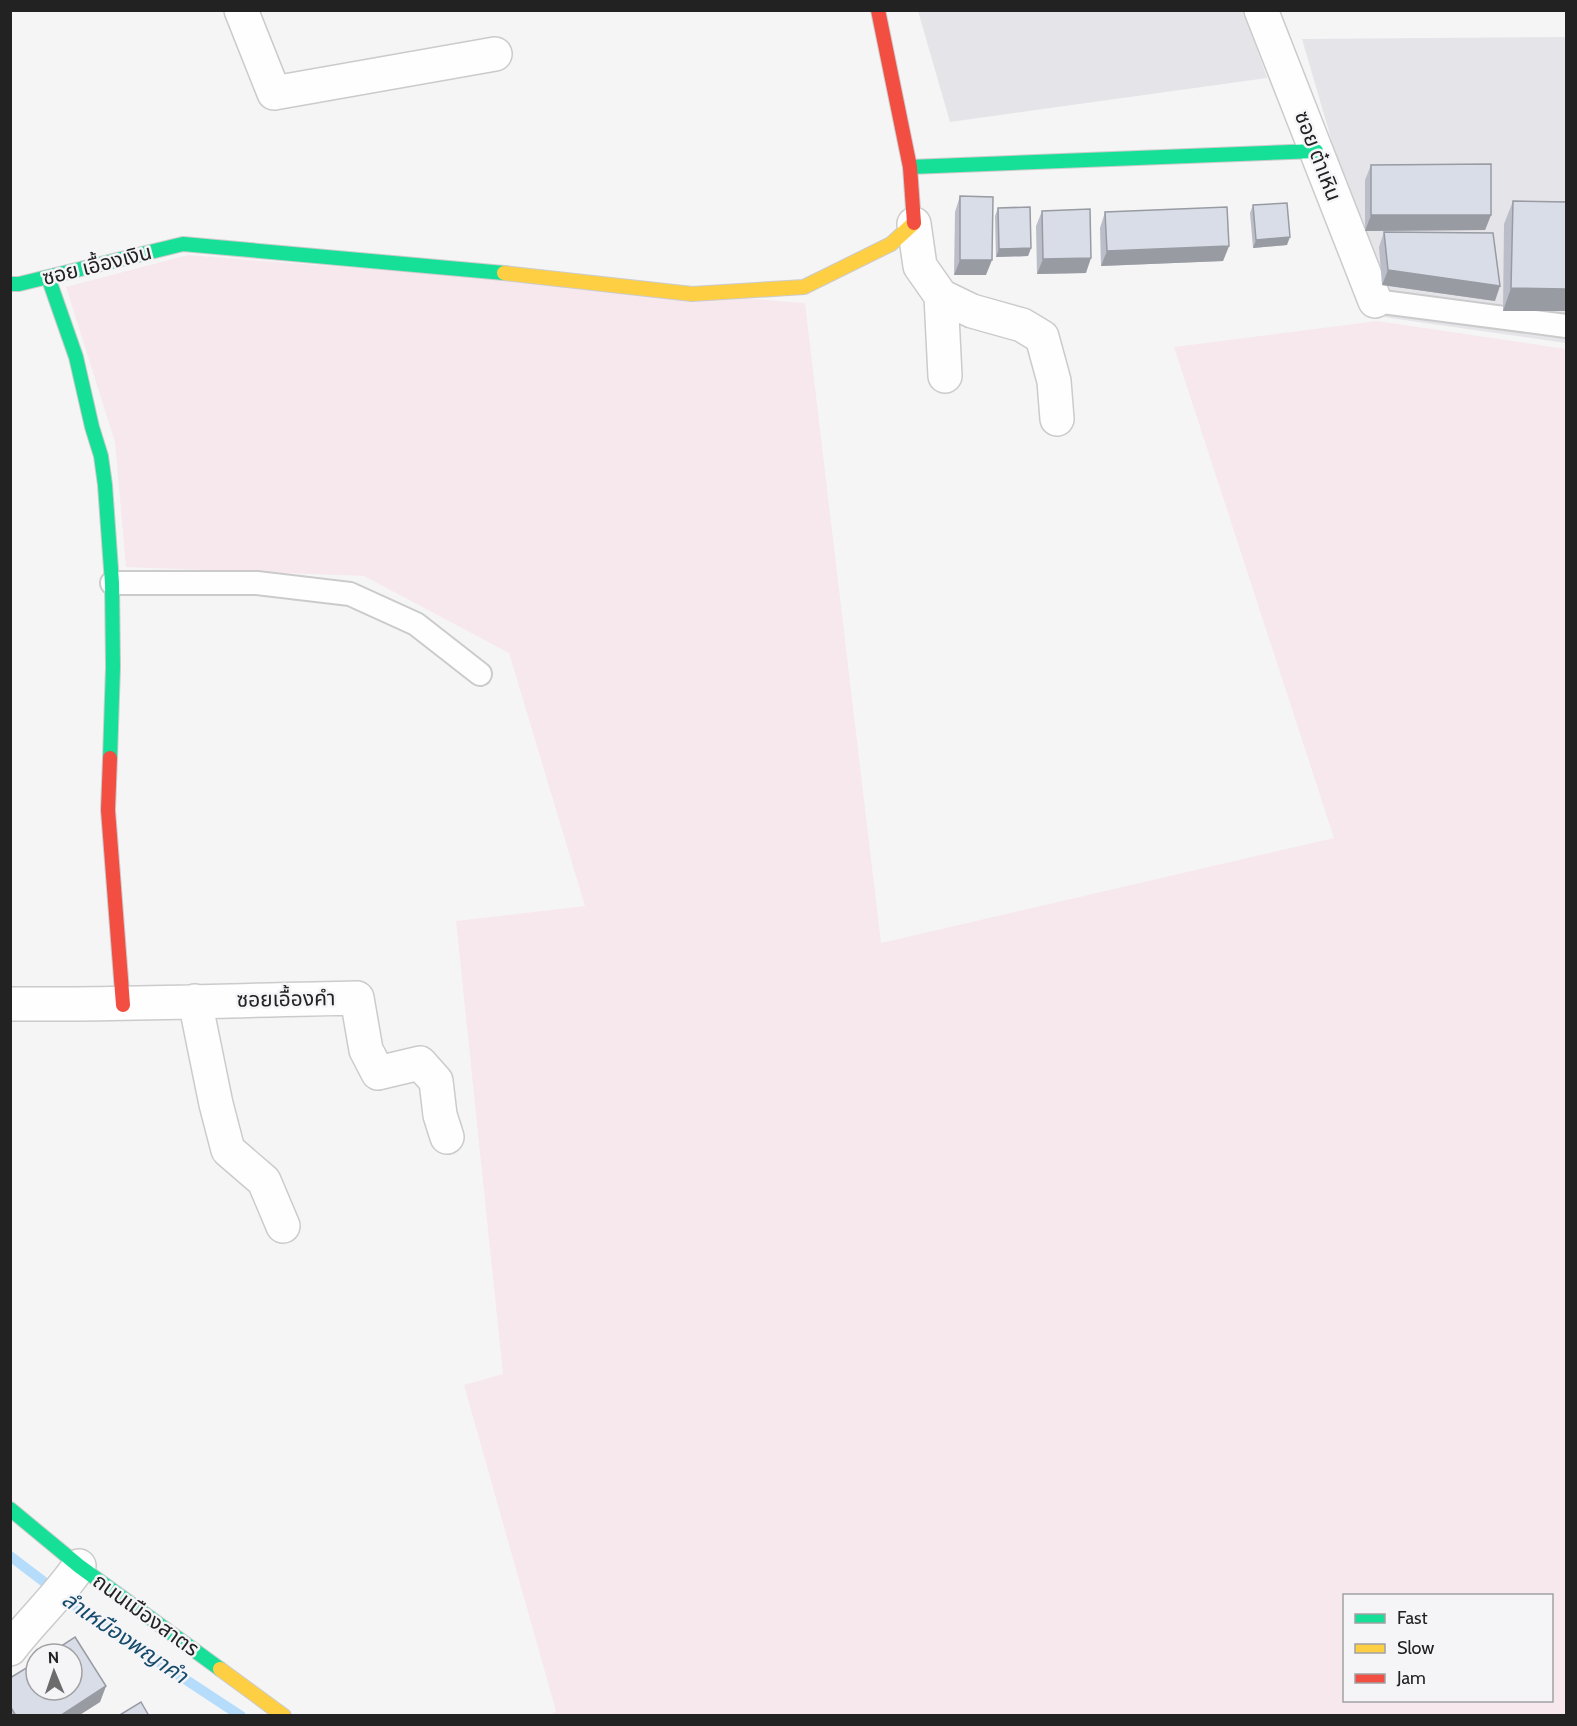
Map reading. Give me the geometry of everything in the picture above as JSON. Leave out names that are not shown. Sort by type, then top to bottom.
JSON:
[{"type":"street","points":[[240,10],[274,93],[495,54]]},
{"type":"street","points":[[878,10],[910,167],[920,266],[941,296],[972,310],[1022,325],[1042,336],[1054,381],[1057,419]]},
{"type":"street","name":"ซอย ต๋าเหิน","points":[[1261,10],[1375,301]]},
{"type":"street","points":[[910,167],[1316,151]]},
{"type":"street","name":"ซอย เอื้องเงิน","points":[[10,284],[19,285],[183,244],[430,265],[692,294],[804,287],[891,244],[914,224]]},
{"type":"street","points":[[48,277],[76,357],[105,485],[112,583],[113,667],[108,810],[123,1005]]},
{"type":"street","points":[[941,296],[945,376]]},
{"type":"street","name":"ซอยเอื้องคำ","points":[[10,1005],[123,1005],[195,1001],[357,998],[366,1050],[378,1073],[420,1063],[436,1081],[440,1115],[447,1137]]},
{"type":"street","points":[[195,1001],[228,1150],[264,1181],[283,1226]]},
{"type":"street","name":"ถนนเมืองสาตร","points":[[10,1509],[74,1573],[262,1711]]},
{"type":"street","points":[[19,1637],[74,1573]]},
{"type":"lane","points":[[1375,301],[1566,326]]},
{"type":"lane","points":[[112,583],[257,583],[350,594],[416,624],[480,674]]},
{"type":"shaded area","points":[[918,11],[1244,11],[1267,78],[950,122]]},
{"type":"shaded area","points":[[1566,37],[1566,343],[1383,317],[1302,39]]},
{"type":"shaded area","points":[[188,255],[805,303],[881,943],[1334,838],[1174,347],[1377,321],[1566,349],[1566,1715],[549,1715],[556,1711],[464,1385],[503,1374],[456,921],[585,906],[509,653],[364,576],[126,567],[115,442],[66,287]]},
{"type":"building","points":[[1491,164],[1491,215],[1371,215],[1371,165]]},
{"type":"building","points":[[960,196],[993,197],[992,260],[960,260]]},
{"type":"building","points":[[1513,201],[1566,202],[1566,289],[1511,288]]},
{"type":"building","points":[[1287,203],[1290,237],[1256,240],[1253,205]]},
{"type":"building","points":[[1030,207],[1031,248],[999,249],[998,208]]},
{"type":"building","points":[[1227,207],[1229,246],[1107,251],[1105,212]]},
{"type":"building","points":[[1090,209],[1091,258],[1043,259],[1042,211]]},
{"type":"building","points":[[1384,232],[1493,233],[1500,286],[1388,270]]},
{"type":"building","points":[[75,1637],[78,1642],[67,1642]]},
{"type":"building","points":[[84,1651],[106,1686],[84,1700]]},
{"type":"building","points":[[24,1669],[24,1702],[81,1702],[60,1716],[16,1716],[10,1706],[10,1678]]},
{"type":"building","points":[[141,1702],[149,1716],[118,1716]]},
{"type":"waterway","name":"ลำเหมืองพญาคำ","points":[[10,1556],[89,1616],[241,1716]]},
{"type":"traffic: fast","points":[[910,167],[1316,151]]},
{"type":"traffic: fast","points":[[10,284],[19,284],[183,244],[504,273]]},
{"type":"traffic: fast","points":[[48,277],[76,357],[101,456],[105,485],[112,583],[113,667],[110,758]]},
{"type":"traffic: fast","points":[[10,1509],[79,1566],[220,1669]]},
{"type":"traffic: slow","points":[[504,273],[692,294],[804,287],[891,244],[914,223]]},
{"type":"traffic: slow","points":[[220,1669],[284,1716]]},
{"type":"traffic: jam","points":[[878,10],[910,167],[914,223]]},
{"type":"traffic: jam","points":[[110,758],[108,810],[123,1005]]}]
